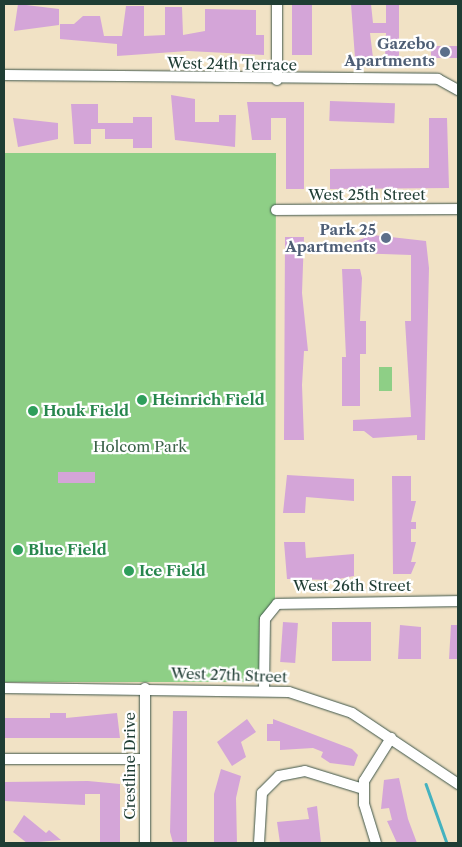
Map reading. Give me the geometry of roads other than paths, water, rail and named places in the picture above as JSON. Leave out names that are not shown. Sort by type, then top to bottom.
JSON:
[{"type":"street","points":[[277,4],[277,80]]},
{"type":"street","name":"West 24th Terrace","points":[[5,75],[277,80],[438,80],[457,89]]},
{"type":"street","name":"West 25th Street","points":[[276,210],[458,209]]},
{"type":"street","name":"West 26th Street","points":[[264,689],[265,619],[277,604],[458,601]]},
{"type":"street","name":"West 27th Street","points":[[4,688],[264,689],[330,703],[391,738],[458,784]]},
{"type":"street","name":"Crestline Drive","points":[[145,688],[145,843]]},
{"type":"street","points":[[376,843],[363,789],[372,762],[391,738]]},
{"type":"street","points":[[4,759],[145,759]]},
{"type":"street","points":[[259,843],[262,793],[279,776],[305,771],[363,789]]},
{"type":"waterway","points":[[426,784],[447,843]]},
{"type":"place","name":"Gazebo Apartments","points":[[445,52]]},
{"type":"place","name":"Park 25 Apartments","points":[[386,238]]},
{"type":"place","name":"Heinrich Field","points":[[142,400]]},
{"type":"place","name":"Houk Field","points":[[33,411]]},
{"type":"place","name":"Blue Field","points":[[18,550]]},
{"type":"place","name":"Ice Field","points":[[129,571]]},
{"type":"park label","name":"Holcom Park","points":[[140,447]]}]
